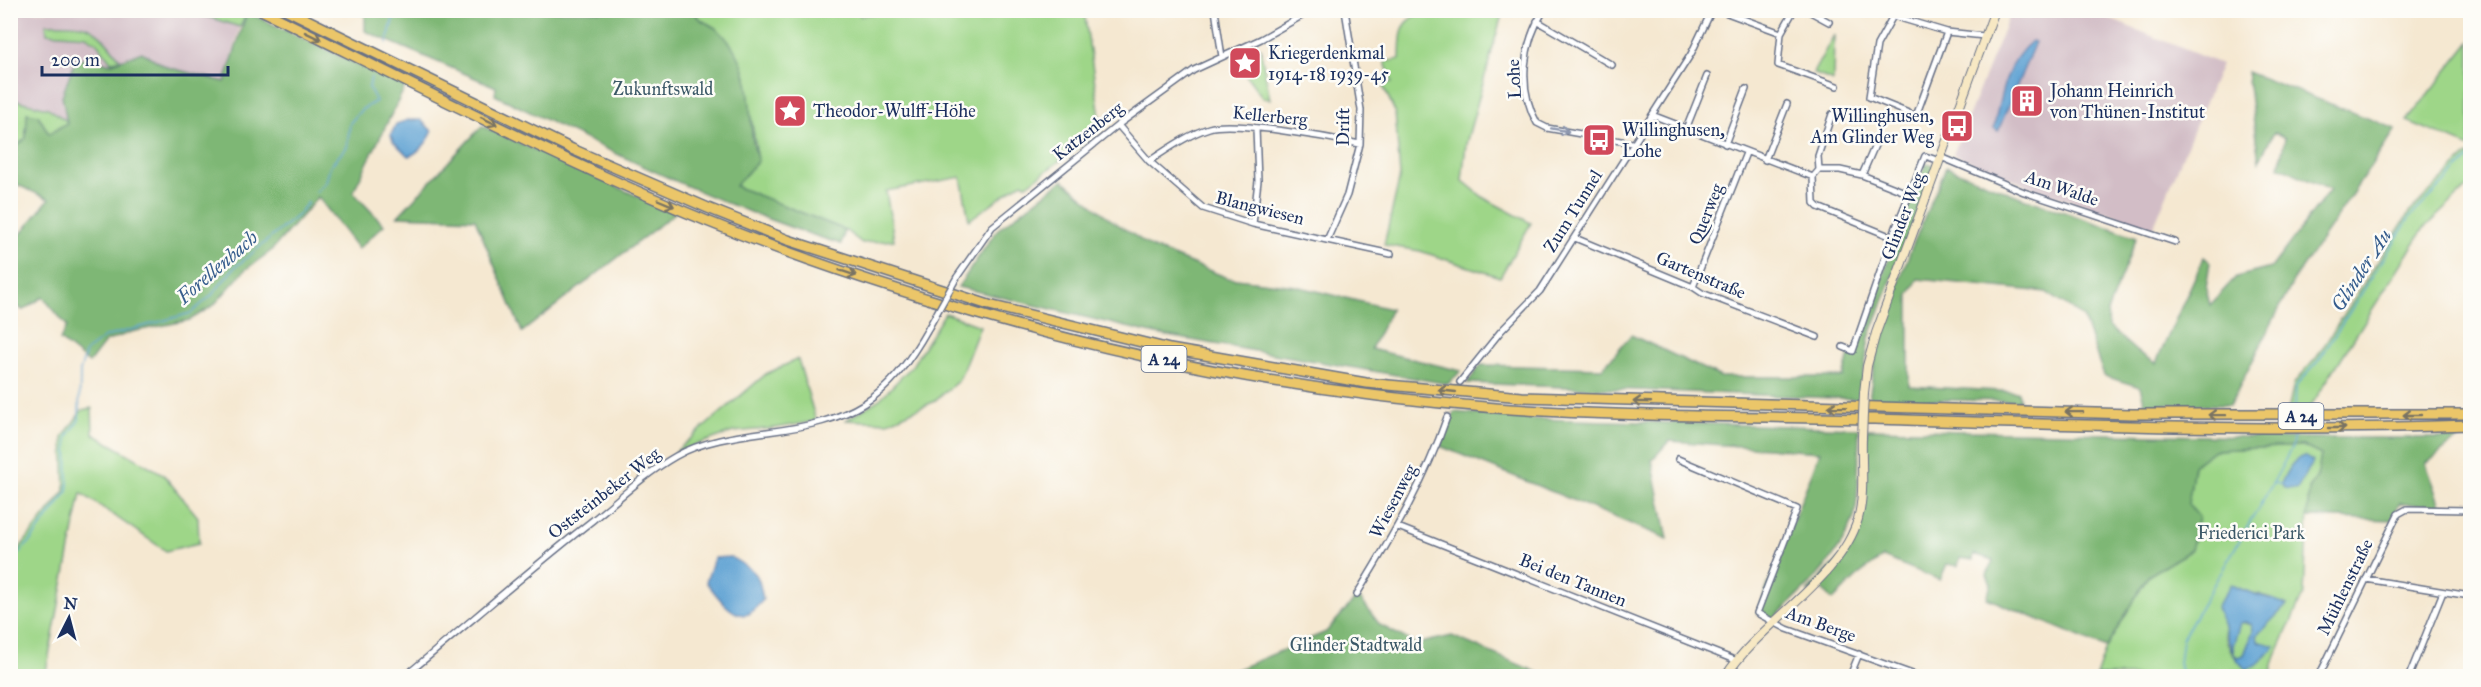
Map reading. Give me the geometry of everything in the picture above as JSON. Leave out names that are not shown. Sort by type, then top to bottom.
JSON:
[{"type":"highway","name":"A 24","points":[[261,10],[567,159],[705,220],[784,251],[984,316],[1098,345],[1266,379],[1364,394],[1520,409],[2267,428],[2470,425]]},
{"type":"highway","name":"A 24","points":[[287,10],[583,153],[788,240],[988,305],[1181,351],[1366,383],[1522,398],[2132,414],[2470,414]]},
{"type":"street","points":[[1215,10],[1222,57]]},
{"type":"street","name":"Katzenberg","points":[[929,327],[957,277],[992,227],[1118,125],[1194,70],[1312,10]]},
{"type":"street","name":"Drift","points":[[1328,240],[1347,195],[1360,144],[1360,110],[1346,10]]},
{"type":"street","name":"Lohe","points":[[1544,10],[1527,45],[1525,72],[1528,100],[1537,123],[1547,128],[1632,143]]},
{"type":"street","name":"Zum Tunnel","points":[[1460,382],[1501,331],[1540,291],[1632,143],[1691,54],[1712,10]]},
{"type":"street","points":[[1719,10],[1781,33]]},
{"type":"street","points":[[1794,10],[1781,33],[1778,65],[1837,86]]},
{"type":"street","points":[[1807,10],[1829,22]]},
{"type":"street","points":[[1888,10],[1893,16],[1947,32],[1984,36]]},
{"type":"street","name":"Glinder Weg","points":[[1726,676],[1773,622],[1832,563],[1855,528],[1859,514],[1864,393],[1873,340],[1995,10]]},
{"type":"street","points":[[1893,16],[1877,45],[1869,97],[1916,116],[1947,32]]},
{"type":"street","points":[[1537,21],[1612,65]]},
{"type":"street","points":[[1686,129],[1707,76]]},
{"type":"street","points":[[1725,144],[1746,89]]},
{"type":"street","points":[[1765,160],[1787,104]]},
{"type":"street","points":[[1832,114],[1818,156],[1819,170],[1813,177],[1814,203],[1818,207],[1892,237]]},
{"type":"street","points":[[1652,116],[1813,177]]},
{"type":"street","name":"Blangwiesen","points":[[1118,125],[1149,161],[1203,208],[1253,224],[1392,254]]},
{"type":"street","name":"Kellerberg","points":[[1149,161],[1187,136],[1212,127],[1256,128],[1360,144]]},
{"type":"street","points":[[1253,224],[1258,181],[1256,128]]},
{"type":"street","points":[[1862,175],[1876,143]]},
{"type":"street","name":"Querweg","points":[[1693,287],[1746,153]]},
{"type":"street","points":[[1844,347],[1854,351],[1892,237],[1925,156],[1941,159]]},
{"type":"street","name":"Am Walde","points":[[1941,159],[2024,192],[2175,242]]},
{"type":"street","points":[[1819,170],[1840,170],[1862,175],[1910,194]]},
{"type":"street","name":"Gartenstraße","points":[[1575,238],[1693,287],[1702,294],[1817,337]]},
{"type":"street","name":"Oststeinbeker Weg","points":[[405,676],[570,538],[676,455],[730,437],[777,431],[843,416],[878,396],[909,363],[929,327]]},
{"type":"street","name":"Wiesenweg","points":[[1357,594],[1398,527],[1426,474],[1448,417]]},
{"type":"street","points":[[1678,459],[1797,509],[1757,614],[1773,622]]},
{"type":"street","name":"Mühlenstraße","points":[[2319,676],[2395,518],[2401,511],[2470,510]]},
{"type":"street","name":"Bei den Tannen","points":[[1398,527],[1737,661]]},
{"type":"street","points":[[2366,579],[2470,596]]},
{"type":"street","points":[[2409,676],[2443,592]]},
{"type":"street","name":"Am Berge","points":[[1773,622],[1918,676]]},
{"type":"street","name":"Am Berge","points":[[1850,676],[1859,654]]},
{"type":"shaded area","points":[[11,11],[189,11],[240,27],[225,82],[167,67],[142,52],[110,64],[90,57],[62,105],[68,122],[48,108],[11,99]],"holes":[[[47,24],[101,34],[103,53],[97,43],[86,36],[48,33]]]},
{"type":"shaded area","points":[[2011,11],[2090,11],[2221,64],[2153,228],[2028,186],[1953,154]]},
{"type":"green space","points":[[243,10],[247,12],[240,27],[189,11]]},
{"type":"green space","points":[[694,10],[859,10],[860,16],[891,10],[1084,11],[1102,130],[1027,185],[1022,182],[969,220],[961,177],[886,191],[894,240],[862,243],[845,230],[735,186],[758,161],[743,67],[723,35],[698,17]]},
{"type":"green space","name":"Zukunftswald","points":[[349,11],[694,11],[698,18],[718,30],[729,42],[740,59],[746,76],[758,161],[735,186],[845,230],[841,244],[752,213],[622,157],[495,95],[496,87],[365,31],[365,15]]},
{"type":"green space","points":[[1424,11],[1503,11],[1466,144],[1462,180],[1484,198],[1531,223],[1500,277],[1420,251],[1384,245],[1400,176],[1395,112],[1382,84],[1392,82],[1385,62],[1400,59],[1401,36],[1405,25]]},
{"type":"green space","points":[[247,12],[405,87],[353,192],[384,225],[358,249],[318,197],[271,251],[245,270],[213,306],[190,320],[131,332],[105,342],[89,363],[60,340],[67,326],[43,297],[23,310],[11,303],[11,246],[49,199],[11,182],[11,138],[17,146],[26,138],[27,113],[38,115],[49,134],[67,123],[62,96],[75,61],[90,57],[110,64],[142,52],[167,67],[225,82]]},
{"type":"green space","points":[[46,24],[72,24],[89,28],[104,39],[120,59],[111,62],[97,43],[86,36],[47,33]]},
{"type":"green space","points":[[1834,35],[1833,81],[1813,73]]},
{"type":"green space","points":[[2470,42],[2470,147],[2407,121]]},
{"type":"green space","points":[[1260,47],[1270,99],[1263,98],[1234,59]]},
{"type":"green space","points":[[2247,72],[2396,129],[2294,280],[2230,405],[2145,404],[2140,387],[2104,376],[2083,317],[2046,292],[1918,279],[1909,295],[1909,386],[2018,392],[2020,401],[1869,399],[1878,340],[1911,249],[1946,167],[2023,198],[2137,237],[2107,312],[2109,327],[2137,352],[2156,363],[2204,257],[2210,262],[2206,288],[2210,305],[2236,277],[2271,268],[2330,190],[2279,166],[2285,138],[2274,132],[2259,161]]},
{"type":"green space","points":[[10,99],[48,108],[68,122],[49,134],[38,115],[25,128],[26,138],[17,146],[11,138]]},
{"type":"green space","points":[[482,126],[675,213],[522,332],[475,219],[398,216]]},
{"type":"green space","points":[[2468,155],[2470,157],[2470,185],[2424,228],[2309,409],[2288,410],[2294,383],[2317,357],[2409,213]]},
{"type":"green space","points":[[1926,163],[1935,166],[1869,338],[1860,399],[1467,383],[1481,365],[1603,368],[1631,335],[1721,377],[1843,377],[1849,355],[1855,357],[1895,239]]},
{"type":"green space","points":[[1063,180],[1110,219],[1153,248],[1228,278],[1296,286],[1391,309],[1371,349],[1461,371],[1448,384],[1156,334],[958,287],[997,230]]},
{"type":"green space","points":[[945,313],[980,326],[959,380],[933,402],[888,422],[846,420],[880,399],[912,366]]},
{"type":"green space","points":[[798,359],[816,421],[733,432],[675,452],[766,374]]},
{"type":"green space","points":[[92,408],[93,434],[163,474],[198,517],[199,543],[166,551],[81,493],[45,676],[11,676],[11,559],[65,491],[63,437],[82,410]]},
{"type":"green space","points":[[1454,412],[1535,419],[1859,428],[1858,487],[1854,517],[1848,533],[1830,561],[1771,621],[1757,613],[1820,452],[1669,441],[1652,460],[1668,539],[1440,446]]},
{"type":"green space","points":[[1867,429],[2301,438],[2459,438],[2426,464],[2441,505],[2399,504],[2392,520],[2307,517],[2309,489],[2317,477],[2321,455],[2303,446],[2214,450],[2194,465],[2188,504],[2199,517],[2191,550],[2148,576],[2106,648],[1987,598],[1991,584],[1987,575],[1993,560],[1974,554],[1973,560],[1960,558],[1958,566],[1947,564],[1940,580],[1883,557],[1861,573],[1833,600],[1820,588],[1807,592],[1846,552],[1862,518]]},
{"type":"green space","name":"Friederici Park","points":[[2302,446],[2322,455],[2317,477],[2309,489],[2304,593],[2276,655],[2270,676],[2096,676],[2106,648],[2148,576],[2191,550],[2188,504],[2194,465],[2214,450]],"holes":[[[2242,592],[2259,594],[2287,605],[2260,629],[2246,669],[2230,648],[2225,634],[2225,621]]]},
{"type":"green space","name":"Glinder Stadtwald","points":[[1358,596],[1380,625],[1416,644],[1452,636],[1546,676],[1239,676],[1235,670],[1326,632]]},
{"type":"green space","points":[[2240,622],[2252,625],[2253,631],[2244,655],[2239,657],[2234,655],[2232,647]]},
{"type":"water","points":[[2032,41],[2035,42],[1998,131],[1994,128],[2005,80],[2016,59]]},
{"type":"water","points":[[408,120],[421,120],[432,131],[423,146],[416,153],[408,156],[393,141],[391,135],[396,124]]},
{"type":"water","points":[[2304,456],[2313,462],[2299,486],[2297,489],[2284,488],[2281,484],[2287,472],[2296,460]]},
{"type":"water","points":[[731,557],[754,572],[759,582],[763,600],[748,614],[742,615],[730,609],[706,582],[714,558]]},
{"type":"water","points":[[2231,584],[2244,591],[2287,605],[2257,635],[2258,641],[2275,646],[2256,666],[2246,669],[2235,655],[2239,657],[2244,655],[2253,631],[2252,625],[2246,622],[2240,623],[2233,646],[2234,653],[2216,608]]},
{"type":"waterway","name":"Forellenbach","points":[[387,43],[393,19],[410,14],[409,10]]},
{"type":"waterway","name":"Forellenbach","points":[[316,192],[326,182],[330,166],[347,147],[350,123],[361,110],[376,101],[369,88],[371,77]]},
{"type":"waterway","name":"Glinder Au","points":[[2295,409],[2296,386],[2319,360],[2410,217],[2470,158]]},
{"type":"waterway","name":"Forellenbach","points":[[10,562],[28,544],[68,491],[67,437],[79,420],[80,371],[86,351],[105,337],[191,313],[211,296],[234,268],[298,215],[308,202]]},
{"type":"waterway","name":"Glinder Au","points":[[2182,676],[2179,663],[2182,639],[2273,483],[2292,447],[2294,435]]},
{"type":"waterway","name":"Glinder Au","points":[[2273,483],[2281,484]]},
{"type":"tunnel","points":[[1447,417],[1460,382]]},
{"type":"place","name":"Kriegerdenkmal 1914-18 1939-45","points":[[1245,63]]},
{"type":"place","name":"Johann Heinrich von Thünen-Institut","points":[[2027,101]]},
{"type":"place","name":"Theodor-Wulff-Höhe","points":[[790,111]]},
{"type":"place","name":"Willinghusen, Am Glinder Weg","points":[[1957,126]]},
{"type":"place","name":"Willinghusen, Lohe","points":[[1599,140]]}]
